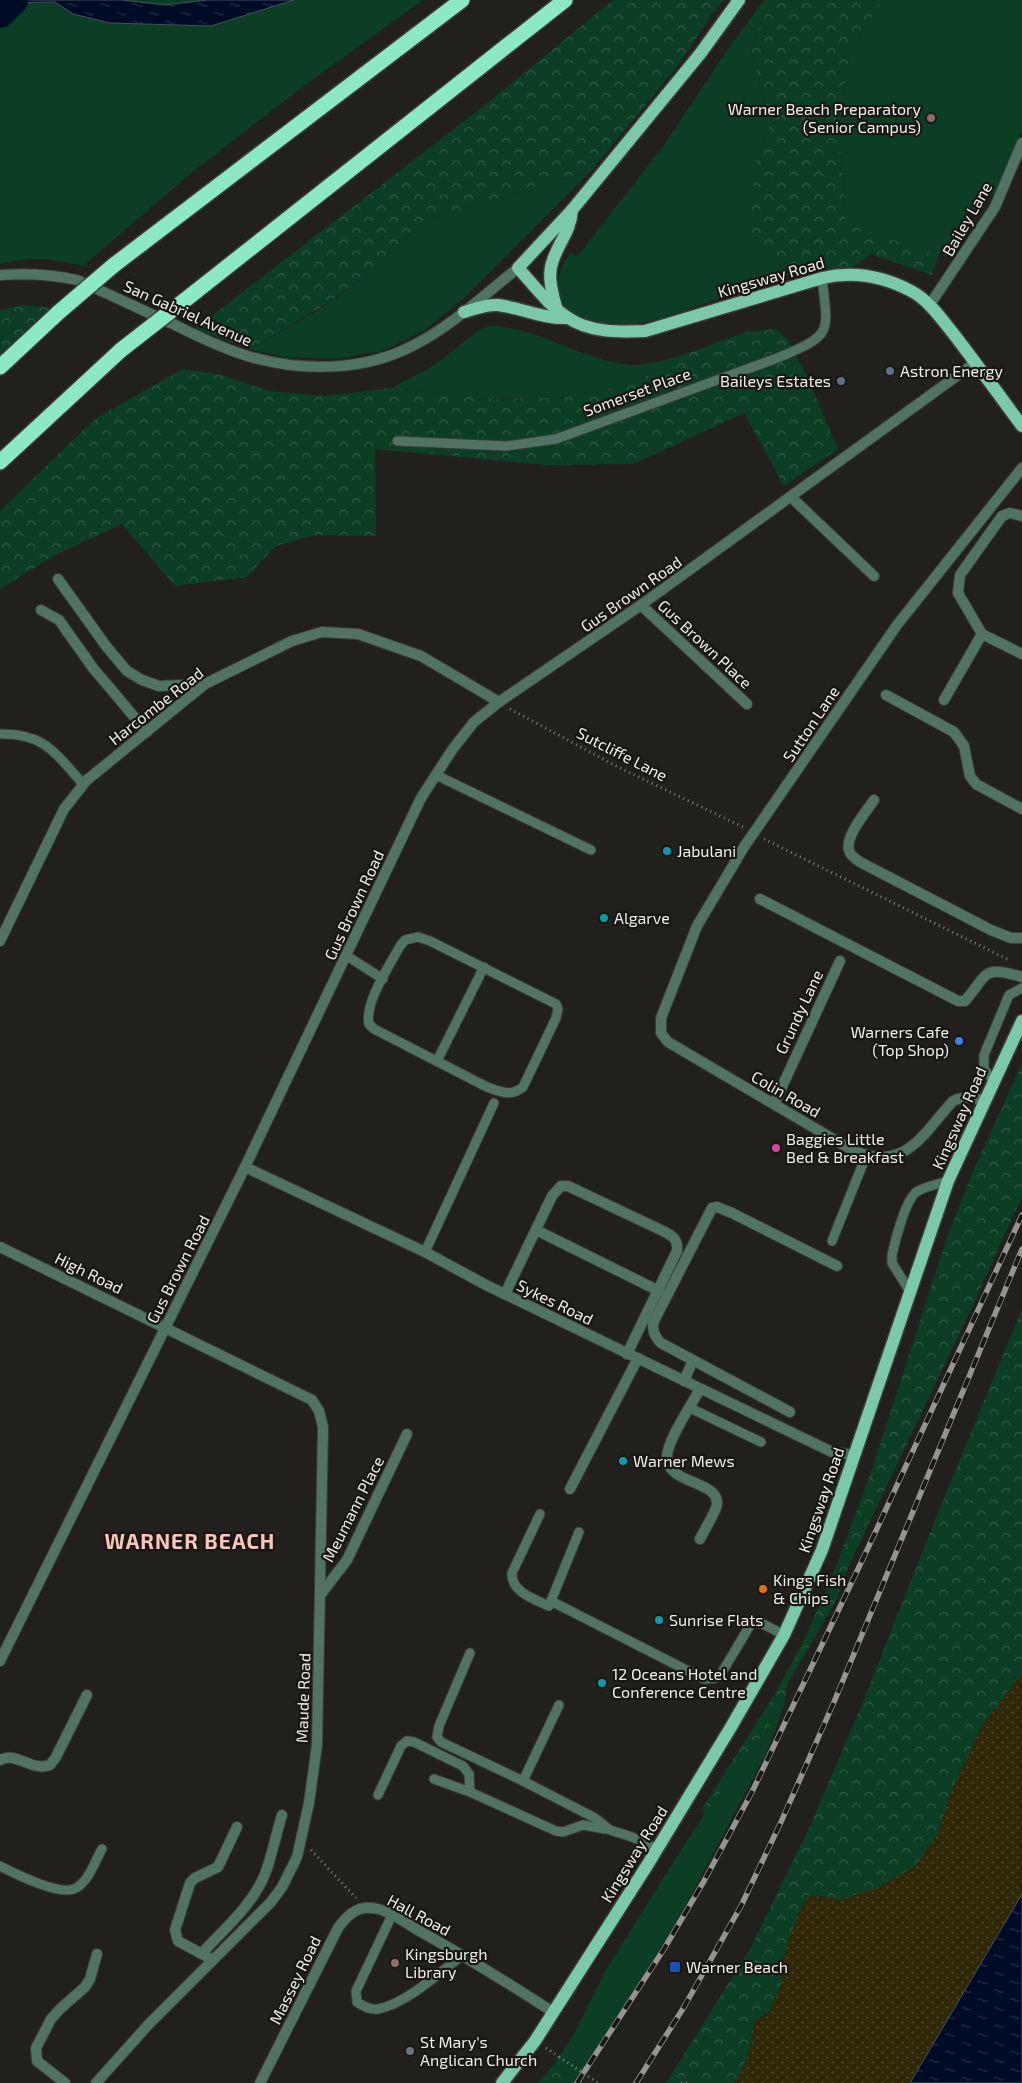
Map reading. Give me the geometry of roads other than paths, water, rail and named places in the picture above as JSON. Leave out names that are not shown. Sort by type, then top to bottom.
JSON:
[{"type":"highway","points":[[0,367],[59,312],[114,266],[462,0]]},
{"type":"highway","points":[[0,462],[121,350],[565,0]]},
{"type":"main road","points":[[518,268],[572,210],[700,54],[739,0]]},
{"type":"main road","points":[[557,308],[550,280],[550,270],[552,261],[570,226],[572,210]]},
{"type":"main road","name":"Kingsway Road","points":[[518,268],[567,318],[604,330],[645,331],[822,278],[850,274],[874,276],[912,291],[929,306],[976,362],[1022,426]]},
{"type":"main road","points":[[464,312],[485,306],[497,305],[550,318],[567,318]]},
{"type":"main road","name":"Kingsway Road","points":[[502,2083],[535,2041],[658,1849],[784,1635],[822,1550],[909,1290],[948,1181],[993,1080],[1022,1021]]},
{"type":"street","name":"Bailey Lane","points":[[929,306],[995,207],[1022,143]]},
{"type":"street","name":"San Gabriel Avenue","points":[[0,275],[28,272],[77,280],[213,343],[251,357],[304,367],[345,366],[382,359],[413,346],[437,333],[518,268]]},
{"type":"street","name":"Gus Brown Road","points":[[0,1661],[164,1328],[184,1292],[348,956],[421,798],[452,750],[474,722],[499,702],[642,605],[976,362]]},
{"type":"street","name":"Sutton Lane","points":[[661,1018],[697,926],[744,847],[897,625],[1021,472]]},
{"type":"street","points":[[791,497],[874,576]]},
{"type":"street","points":[[1022,516],[1010,513],[1002,516],[960,575],[958,593],[982,634],[1022,654]]},
{"type":"street","points":[[58,578],[106,646],[127,672],[142,680],[160,686],[205,684]]},
{"type":"street","name":"Gus Brown Place","points":[[642,605],[747,704]]},
{"type":"street","points":[[41,610],[59,620],[93,668],[147,732]]},
{"type":"street","name":"Harcombe Road","points":[[0,941],[64,808],[83,784],[205,684],[292,641],[322,632],[358,634],[421,656],[499,702]]},
{"type":"street","points":[[944,700],[982,634]]},
{"type":"street","points":[[886,695],[954,732],[964,746],[970,776],[976,784],[1022,808]]},
{"type":"street","points":[[874,800],[849,841],[848,849],[851,854],[860,862],[991,930],[1011,938],[1022,938]]},
{"type":"street","points":[[760,900],[958,1001],[965,1001],[984,976],[992,971],[1001,970],[1022,977]]},
{"type":"street","name":"Grundy Lane","points":[[774,1104],[840,961]]},
{"type":"street","name":"Colin Road","points":[[661,1018],[660,1033],[668,1042],[852,1150],[866,1156],[892,1158],[909,1150],[953,1101],[962,1097],[972,1097],[984,1101]]},
{"type":"street","name":"Sykes Road","points":[[245,1167],[425,1252],[486,1285],[832,1452],[854,1455]]},
{"type":"street","points":[[506,1294],[552,1196],[561,1186],[568,1186],[649,1224],[674,1237],[678,1243],[677,1251],[627,1354]]},
{"type":"street","points":[[790,1412],[661,1343],[656,1338],[654,1324],[712,1208],[717,1207],[732,1212],[837,1266]]},
{"type":"street","points":[[536,1230],[659,1291]]},
{"type":"street","name":"High Road","points":[[0,1247],[77,1283],[164,1328]]},
{"type":"street","name":"Maude Road","points":[[96,2083],[148,2024],[271,1902],[282,1887],[295,1863],[302,1840],[317,1745],[323,1427],[319,1411],[312,1400],[164,1328]]},
{"type":"street","points":[[570,1489],[638,1358]]},
{"type":"street","points":[[684,1381],[692,1360]]},
{"type":"street","points":[[700,1389],[670,1443],[667,1458],[670,1468],[680,1477],[706,1487],[716,1497],[716,1506],[700,1539]]},
{"type":"street","name":"Meumann Place","points":[[321,1594],[347,1560],[407,1434]]},
{"type":"street","points":[[0,1760],[12,1756],[39,1767],[50,1765],[56,1757],[87,1695]]},
{"type":"street","points":[[202,1953],[257,1891],[266,1873],[282,1814]]},
{"type":"street","points":[[213,1960],[178,1941],[175,1930],[190,1883],[195,1878],[218,1867],[237,1828]]},
{"type":"street","name":"Hall Road","points":[[369,1908],[392,1915],[463,1955],[553,2012]]},
{"type":"street","name":"Massey Road","points":[[260,2083],[338,1928],[347,1916],[357,1910],[369,1908]]},
{"type":"street","points":[[65,2083],[37,2061],[36,2048],[54,2014],[86,1987],[97,1954]]},
{"type":"lane","name":"Somerset Place","points":[[397,441],[506,446],[556,439],[780,357],[811,344],[818,339],[824,330],[826,319],[822,278]]},
{"type":"lane","points":[[0,734],[29,736],[39,740],[50,747],[83,784]]},
{"type":"lane","points":[[436,775],[591,850]]},
{"type":"lane","points":[[418,937],[430,941],[548,999],[556,1004],[558,1009],[556,1018],[523,1087],[512,1093],[503,1093],[374,1029],[369,1024],[368,1011],[383,979],[400,946],[411,938],[418,937]]},
{"type":"lane","points":[[348,956],[383,979]]},
{"type":"lane","points":[[437,1061],[484,967]]},
{"type":"lane","points":[[993,1080],[984,1068],[983,1060],[986,1049],[1010,995],[1022,988]]},
{"type":"lane","points":[[425,1252],[494,1103]]},
{"type":"lane","points":[[832,1241],[866,1156]]},
{"type":"lane","points":[[909,1290],[892,1263],[892,1255],[908,1204],[912,1195],[918,1191],[948,1181]]},
{"type":"lane","points":[[690,1408],[761,1442]]},
{"type":"lane","points":[[540,1514],[512,1573],[512,1579],[519,1591],[549,1606],[579,1532]]},
{"type":"lane","points":[[551,1601],[704,1679],[716,1678],[721,1674],[752,1622],[761,1623],[784,1635]]},
{"type":"lane","points":[[470,1653],[439,1726],[437,1737],[441,1742],[595,1818],[610,1830]]},
{"type":"lane","points":[[523,1781],[559,1705]]},
{"type":"lane","points":[[378,1795],[401,1746],[407,1741],[414,1742],[463,1766],[469,1774],[470,1792]]},
{"type":"lane","points":[[434,1779],[470,1792],[556,1830],[563,1832],[583,1825],[610,1830],[632,1837],[658,1849]]},
{"type":"lane","points":[[0,1866],[38,1883],[65,1891],[76,1888],[85,1880],[102,1849]]},
{"type":"lane","points":[[392,1915],[356,1991],[357,2002],[364,2007],[379,2009],[400,2000],[463,1955]]},
{"type":"water","points":[[0,0],[122,0],[165,5],[208,0],[294,0],[211,26],[110,23],[73,14],[55,2],[0,3]]},
{"type":"water","points":[[1022,1894],[1022,2083],[910,2083]]},
{"type":"waterway","points":[[0,13],[13,0]]},
{"type":"railway","points":[[577,2083],[664,1949],[704,1881],[752,1792],[868,1548],[1022,1215]]},
{"type":"railway","points":[[636,2083],[684,2007],[741,1906],[781,1822],[834,1702],[1022,1249]]},
{"type":"place","name":"Warner Beach Preparatory (Senior Campus)","points":[[931,118]]},
{"type":"place","name":"Astron Energy","points":[[890,371]]},
{"type":"place","name":"Baileys Estates","points":[[841,381]]},
{"type":"place","name":"Jabulani","points":[[667,851]]},
{"type":"place","name":"Algarve","points":[[604,918]]},
{"type":"place","name":"Warners Cafe (Top Shop)","points":[[959,1041]]},
{"type":"place","name":"Baggies Little Bed & Breakfast","points":[[776,1148]]},
{"type":"place","name":"Warner Mews","points":[[623,1461]]},
{"type":"place","name":"Kings Fish & Chips","points":[[763,1589]]},
{"type":"place","name":"Sunrise Flats","points":[[659,1620]]},
{"type":"place","name":"12 Oceans Hotel and Conference Centre","points":[[602,1683]]},
{"type":"place","name":"Kingsburgh Library","points":[[395,1963]]},
{"type":"place","name":"Warner Beach","points":[[675,1967]]},
{"type":"place","name":"St Mary's Anglican Church","points":[[410,2051]]},
{"type":"district","name":"WARNER BEACH","points":[[190,1542]]}]
